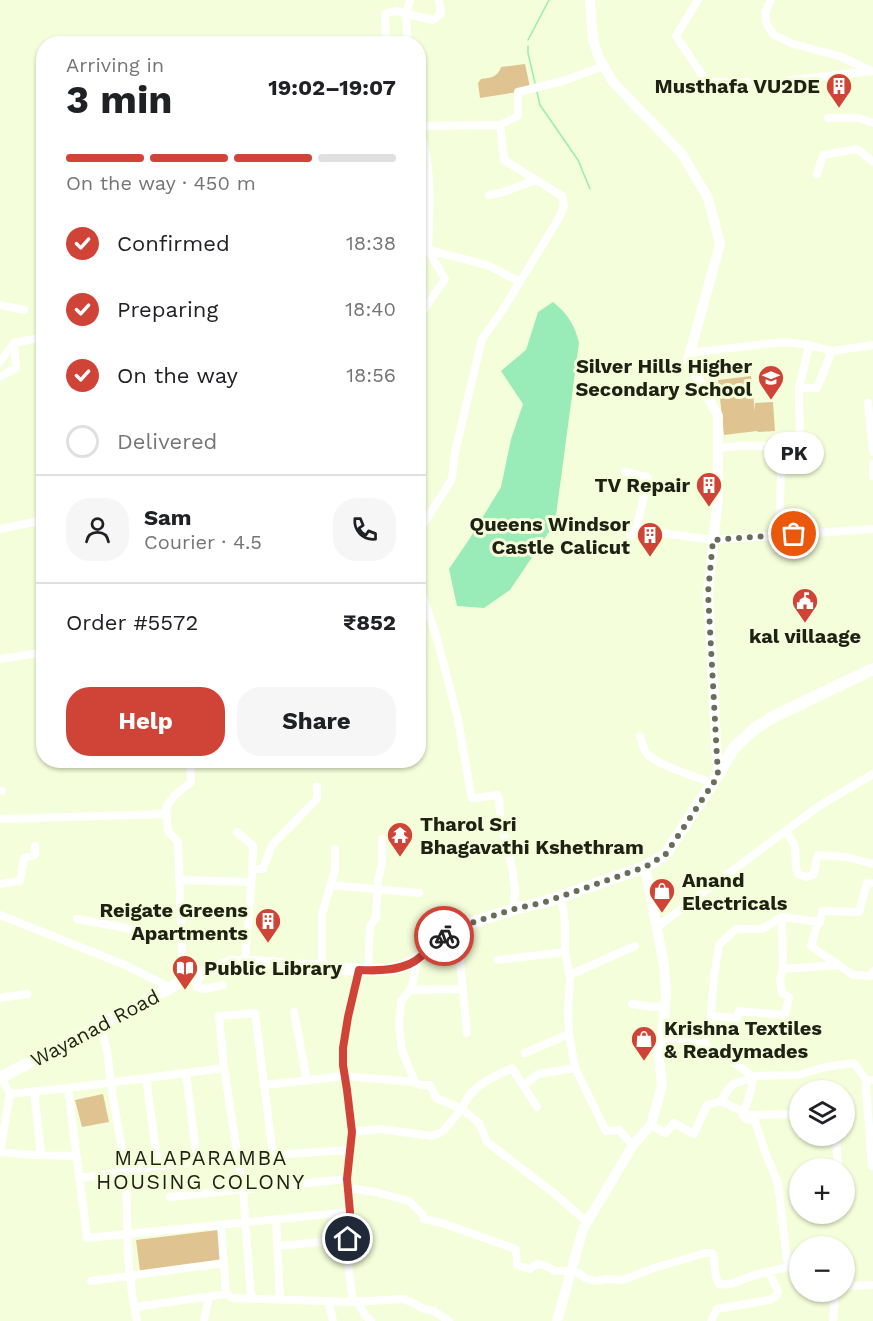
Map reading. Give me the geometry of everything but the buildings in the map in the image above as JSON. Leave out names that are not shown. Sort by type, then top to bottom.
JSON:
[{"type":"highway","name":"Wayanad Road","points":[[1,1077],[183,981],[230,963],[363,970],[402,967],[417,959],[455,929],[514,909],[545,902],[645,867],[665,855],[733,749],[753,729],[873,669]]},
{"type":"main road","points":[[590,0],[593,40],[599,58],[613,82],[682,154],[708,198],[720,244],[688,360],[718,416],[718,498],[708,593],[715,779]]},
{"type":"main road","points":[[557,1321],[583,1229],[633,1145],[651,1125],[662,1086],[658,1050],[662,1038],[666,993],[664,965],[645,867]]},
{"type":"street","points":[[407,36],[406,14],[410,0]]},
{"type":"street","points":[[386,36],[385,14],[395,11],[433,20],[441,15],[439,0]]},
{"type":"street","points":[[698,0],[676,36],[707,82],[773,82],[873,71]]},
{"type":"street","points":[[771,0],[765,12],[767,25],[774,35],[793,44],[839,56],[873,71]]},
{"type":"street","points":[[426,127],[500,125],[518,117],[518,92],[563,81],[604,66]]},
{"type":"street","points":[[828,118],[858,118],[873,123]]},
{"type":"street","points":[[426,520],[452,479],[455,452],[482,339],[520,282],[564,206],[562,195],[504,160],[500,125]]},
{"type":"street","points":[[817,174],[823,155],[857,149],[873,162]]},
{"type":"street","points":[[426,155],[430,184],[426,221]]},
{"type":"street","points":[[489,195],[536,180]]},
{"type":"street","points":[[426,250],[487,265],[520,282]]},
{"type":"street","points":[[426,253],[445,279],[426,306]]},
{"type":"street","points":[[0,305],[24,310]]},
{"type":"street","points":[[0,362],[14,343],[36,339]]},
{"type":"street","points":[[689,353],[784,342],[832,351],[873,345]]},
{"type":"street","points":[[0,376],[16,368],[14,343]]},
{"type":"street","points":[[718,448],[800,446],[799,388],[809,345]]},
{"type":"street","points":[[799,388],[817,388],[832,351]]},
{"type":"street","points":[[868,403],[873,452]]},
{"type":"street","points":[[873,464],[873,476]]},
{"type":"street","points":[[779,536],[780,470]]},
{"type":"street","points":[[625,472],[648,478],[633,532]]},
{"type":"street","points":[[0,529],[36,522]]},
{"type":"street","points":[[621,527],[633,532],[713,540],[873,529]]},
{"type":"street","points":[[426,606],[458,719],[472,798],[497,795],[500,799],[501,823],[515,890],[514,909]]},
{"type":"street","points":[[0,659],[36,653]]},
{"type":"street","points":[[640,736],[645,752],[652,758],[669,767],[715,779]]},
{"type":"street","points":[[183,981],[178,842],[168,831],[166,807],[174,796],[191,782],[190,768]]},
{"type":"street","points":[[657,927],[819,806],[873,774]]},
{"type":"street","points":[[252,869],[263,868],[272,845],[317,800],[317,787]]},
{"type":"street","points":[[0,819],[166,814]]},
{"type":"street","points":[[786,831],[795,846],[798,874],[807,877],[813,875],[818,855],[846,857],[873,864]]},
{"type":"street","points":[[237,832],[253,846],[245,962]]},
{"type":"street","points":[[371,1321],[355,1301],[348,1264],[350,1212],[347,1184],[352,1132],[344,1076],[343,1048],[348,1017],[363,970],[370,926],[376,918],[382,839]]},
{"type":"street","points":[[0,884],[20,880],[24,858],[35,855],[35,846]]},
{"type":"street","points":[[322,967],[322,914],[334,870],[334,849]]},
{"type":"street","points":[[180,880],[251,882]]},
{"type":"street","points":[[873,883],[867,883],[859,912],[822,911],[811,946],[853,975],[872,976],[873,971]]},
{"type":"street","points":[[330,885],[419,893]]},
{"type":"street","points":[[560,897],[565,923],[565,952],[570,975],[568,1034],[574,1068],[606,1131],[619,1130],[633,1145]]},
{"type":"street","points":[[0,915],[125,965],[171,988]]},
{"type":"street","points":[[704,1046],[711,1016],[719,945],[736,929],[762,929],[782,917],[818,922]]},
{"type":"street","points":[[711,1016],[737,1018],[739,1011],[785,1015],[789,997],[782,993],[780,980],[783,969],[782,917]]},
{"type":"street","points":[[77,919],[153,933],[181,935]]},
{"type":"street","points":[[455,929],[467,1033]]},
{"type":"street","points":[[570,975],[635,946]]},
{"type":"street","points":[[498,960],[565,952]]},
{"type":"street","points":[[415,1082],[402,1051],[399,1025],[401,1001],[412,988],[417,959]]},
{"type":"street","points":[[783,969],[839,965]]},
{"type":"street","points":[[198,975],[197,987],[206,989],[223,985]]},
{"type":"street","points":[[410,990],[463,989]]},
{"type":"street","points":[[0,998],[27,994]]},
{"type":"street","points":[[632,1004],[664,1008]]},
{"type":"street","points":[[251,1299],[243,1192],[224,1068],[219,1016],[255,1012],[273,1155]]},
{"type":"street","points":[[294,1012],[307,1081]]},
{"type":"street","points":[[100,1026],[107,1050],[126,1172],[130,1275],[137,1321]]},
{"type":"street","points":[[525,1053],[568,1034]]},
{"type":"street","points":[[662,1038],[685,1039],[704,1046],[730,1059],[752,1078]]},
{"type":"street","points":[[721,1101],[729,1088],[737,1082],[752,1078],[798,1075],[825,1067],[854,1063],[870,1081],[866,1088],[872,1166]]},
{"type":"street","points":[[10,1094],[224,1068]]},
{"type":"street","points":[[352,1132],[380,1129],[432,1136],[442,1132],[462,1110],[466,1099],[485,1081],[512,1068],[537,1107]]},
{"type":"street","points":[[524,1085],[538,1074],[574,1068]]},
{"type":"street","points":[[186,1073],[197,1161]]},
{"type":"street","points":[[265,1085],[344,1076],[430,1085],[436,1098],[462,1110],[479,1123],[487,1142],[554,1193],[587,1222]]},
{"type":"street","points":[[1,1077],[10,1094],[0,1152],[76,1156]]},
{"type":"street","points":[[146,1078],[158,1166]]},
{"type":"street","points":[[752,1078],[750,1094],[743,1112],[744,1118],[755,1121],[778,1183],[787,1260],[789,1261]]},
{"type":"street","points":[[68,1088],[87,1238],[350,1212]]},
{"type":"street","points":[[34,1091],[41,1155]]},
{"type":"street","points":[[651,1125],[665,1132],[674,1124],[694,1134],[706,1105],[721,1101],[748,1115],[789,1114]]},
{"type":"street","points":[[79,1178],[197,1161],[350,1150]]},
{"type":"street","points":[[170,1197],[347,1184],[409,1201],[424,1219],[516,1249],[517,1265],[530,1269],[537,1264],[544,1265],[555,1271],[579,1273],[595,1281],[623,1280],[654,1268],[712,1253],[719,1284],[732,1284],[789,1267]]},
{"type":"street","points":[[276,1220],[280,1299]]},
{"type":"street","points":[[221,1225],[226,1294]]},
{"type":"street","points":[[278,1246],[332,1241]]},
{"type":"street","points":[[91,1281],[224,1263]]},
{"type":"street","points":[[711,1321],[717,1309],[769,1300],[776,1296],[778,1291],[770,1272]]},
{"type":"street","points":[[855,1286],[873,1285]]},
{"type":"street","points":[[135,1307],[226,1294],[233,1298],[285,1300],[404,1299],[424,1310],[434,1311],[449,1321]]},
{"type":"street","points":[[204,1321],[209,1297]]},
{"type":"street","points":[[328,1301],[333,1321]]},
{"type":"street","points":[[833,1321],[834,1302]]},
{"type":"shaded area","points":[[525,64],[530,87],[518,92],[480,98],[478,83],[481,79],[496,75],[501,67]]},
{"type":"shaded area","points":[[553,302],[570,320],[579,343],[555,523],[510,590],[484,608],[457,606],[449,569],[501,487],[511,439],[523,404],[501,371],[526,350],[538,312]]},
{"type":"shaded area","points":[[751,376],[755,412],[755,403],[773,402],[775,431],[724,435],[718,380]]},
{"type":"shaded area","points":[[103,1094],[109,1122],[82,1127],[75,1100]]},
{"type":"shaded area","points":[[218,1230],[221,1261],[140,1271],[136,1240]]},
{"type":"waterway","points":[[528,40],[549,0]]},
{"type":"waterway","points":[[528,46],[535,83]]},
{"type":"waterway","points":[[537,92],[540,105],[578,160],[590,189]]},
{"type":"way so far","points":[[444,936],[471,923],[545,902],[645,867],[665,855],[718,776],[708,593],[713,540],[794,534]]},
{"type":"place","name":"Musthafa VU2DE","points":[[839,109]]},
{"type":"place","name":"Silver Hills Higher Secondary School","points":[[771,401]]},
{"type":"place","name":"TV Repair","points":[[709,508]]},
{"type":"place","name":"PK","points":[[794,534]]},
{"type":"place","name":"Queens Windsor Castle Calicut","points":[[650,558]]},
{"type":"place","name":"kal villaage","points":[[805,624]]},
{"type":"place","name":"Tharol Sri Bhagavathi Kshethram","points":[[400,858]]},
{"type":"place","name":"Anand Electricals","points":[[662,914]]},
{"type":"place","name":"Reigate Greens Apartments","points":[[268,944]]},
{"type":"place","name":"Public Library","points":[[185,991]]},
{"type":"place","name":"Krishna Textiles & Readymades","points":[[644,1062]]},
{"type":"district","name":"MALAPARAMBA HOUSING COLONY","points":[[201,1170]]},
{"type":"route","points":[[348,1239],[350,1212],[347,1179],[352,1132],[344,1076],[343,1048],[359,970],[385,970],[402,967],[413,962],[444,936]]}]
